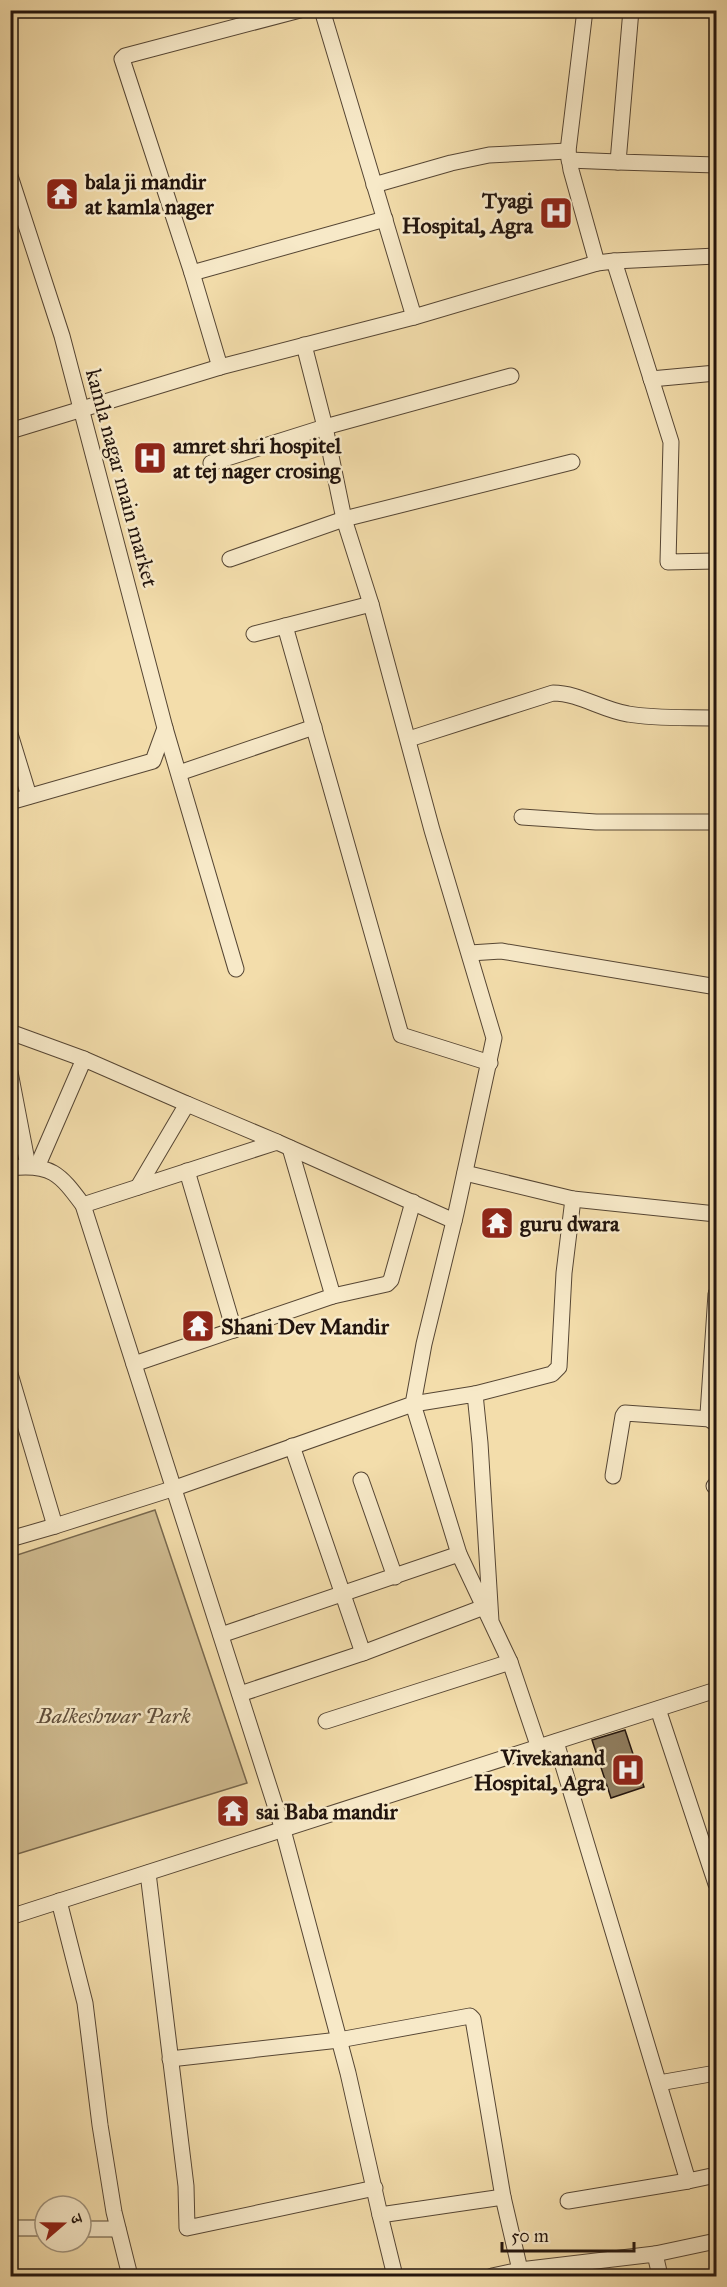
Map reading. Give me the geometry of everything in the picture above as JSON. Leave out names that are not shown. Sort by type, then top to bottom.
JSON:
[{"type":"street","points":[[220,368],[192,273],[122,59],[300,10]]},
{"type":"street","points":[[322,10],[414,317]]},
{"type":"street","points":[[585,10],[568,156],[597,263]]},
{"type":"street","points":[[618,162],[631,10]]},
{"type":"street","points":[[374,185],[451,163],[489,155],[568,156],[618,162],[717,165]]},
{"type":"street","name":"kamla nagar main market","points":[[10,176],[62,336],[165,728],[236,969]]},
{"type":"street","points":[[192,273],[385,219]]},
{"type":"street","points":[[10,431],[220,368],[414,317],[597,263],[717,256]]},
{"type":"street","points":[[614,261],[671,442],[668,562],[717,561]]},
{"type":"street","points":[[304,345],[326,427],[345,519],[372,604],[432,830],[495,1043],[424,1344],[413,1404],[459,1554],[510,1662],[539,1748]]},
{"type":"street","points":[[651,378],[717,373]]},
{"type":"street","points":[[211,463],[326,427],[512,376]]},
{"type":"street","points":[[230,559],[345,519],[572,462]]},
{"type":"street","points":[[254,634],[372,604]]},
{"type":"street","points":[[285,626],[401,1035],[490,1063]]},
{"type":"street","points":[[409,739],[553,693],[566,693],[599,707],[630,714],[717,718]]},
{"type":"street","points":[[179,773],[314,727]]},
{"type":"street","points":[[10,802],[153,761],[165,728]]},
{"type":"street","points":[[10,734],[29,796]]},
{"type":"street","points":[[522,818],[597,822],[717,822]]},
{"type":"street","points":[[470,953],[501,951],[711,986]]},
{"type":"street","points":[[10,1032],[84,1059],[454,1221]]},
{"type":"street","points":[[33,1167],[84,1059]]},
{"type":"street","points":[[10,1072],[33,1167]]},
{"type":"street","points":[[138,1187],[187,1104]]},
{"type":"street","points":[[82,1205],[187,1171],[283,1145]]},
{"type":"street","points":[[283,1145],[333,1296]]},
{"type":"street","points":[[10,1168],[33,1167],[64,1179],[82,1205],[175,1488],[283,1830],[339,2040],[395,2277]]},
{"type":"street","points":[[187,1171],[234,1330]]},
{"type":"street","points":[[465,1173],[573,1199],[717,1214]]},
{"type":"street","points":[[10,1539],[175,1488],[413,1404],[474,1394],[552,1374],[559,1367],[564,1273],[573,1199]]},
{"type":"street","points":[[134,1364],[333,1296],[387,1284],[392,1280],[413,1202]]},
{"type":"street","points":[[713,1420],[708,1414],[717,1294]]},
{"type":"street","points":[[10,1374],[15,1407],[55,1526]]},
{"type":"street","points":[[474,1394],[480,1443],[488,1614]]},
{"type":"street","points":[[613,1476],[622,1416],[626,1413],[713,1420]]},
{"type":"street","points":[[292,1446],[363,1653]]},
{"type":"street","points":[[361,1480],[395,1577]]},
{"type":"street","points":[[221,1635],[459,1554]]},
{"type":"street","points":[[240,1694],[488,1614]]},
{"type":"street","points":[[326,1720],[510,1662]]},
{"type":"street","points":[[10,1917],[717,1690]]},
{"type":"street","points":[[658,1709],[716,1884]]},
{"type":"street","points":[[556,1742],[688,2181]]},
{"type":"street","points":[[148,1873],[186,2186],[187,2228],[375,2187]]},
{"type":"street","points":[[59,1901],[85,2004],[100,2125],[118,2229],[129,2277]]},
{"type":"street","points":[[170,2059],[339,2040],[470,2016],[503,2197],[520,2270]]},
{"type":"street","points":[[659,2084],[717,2073]]},
{"type":"street","points":[[568,2201],[717,2175]]},
{"type":"street","points":[[380,2215],[503,2197]]},
{"type":"street","points":[[10,2228],[33,2228]]},
{"type":"street","points":[[93,2229],[118,2229]]},
{"type":"street","points":[[492,2277],[520,2270],[655,2254],[717,2241]]},
{"type":"street","points":[[655,2254],[660,2277]]},
{"type":"green space","name":"Balkeshwar Park","points":[[155,1510],[247,1783],[11,1856],[11,1557]]},
{"type":"building","points":[[625,1730],[644,1787],[611,1798],[592,1740]]},
{"type":"place","name":"bala ji mandir at kamla nager","points":[[62,194]]},
{"type":"place","name":"Tyagi Hospital, Agra","points":[[556,213]]},
{"type":"place","name":"amret shri hospitel at tej nager crosing","points":[[150,458]]},
{"type":"place","name":"guru dwara","points":[[497,1223]]},
{"type":"place","name":"Shani Dev Mandir","points":[[198,1326]]},
{"type":"place","name":"Vivekanand Hospital, Agra","points":[[628,1770]]},
{"type":"place","name":"sai Baba mandir","points":[[233,1811]]}]
